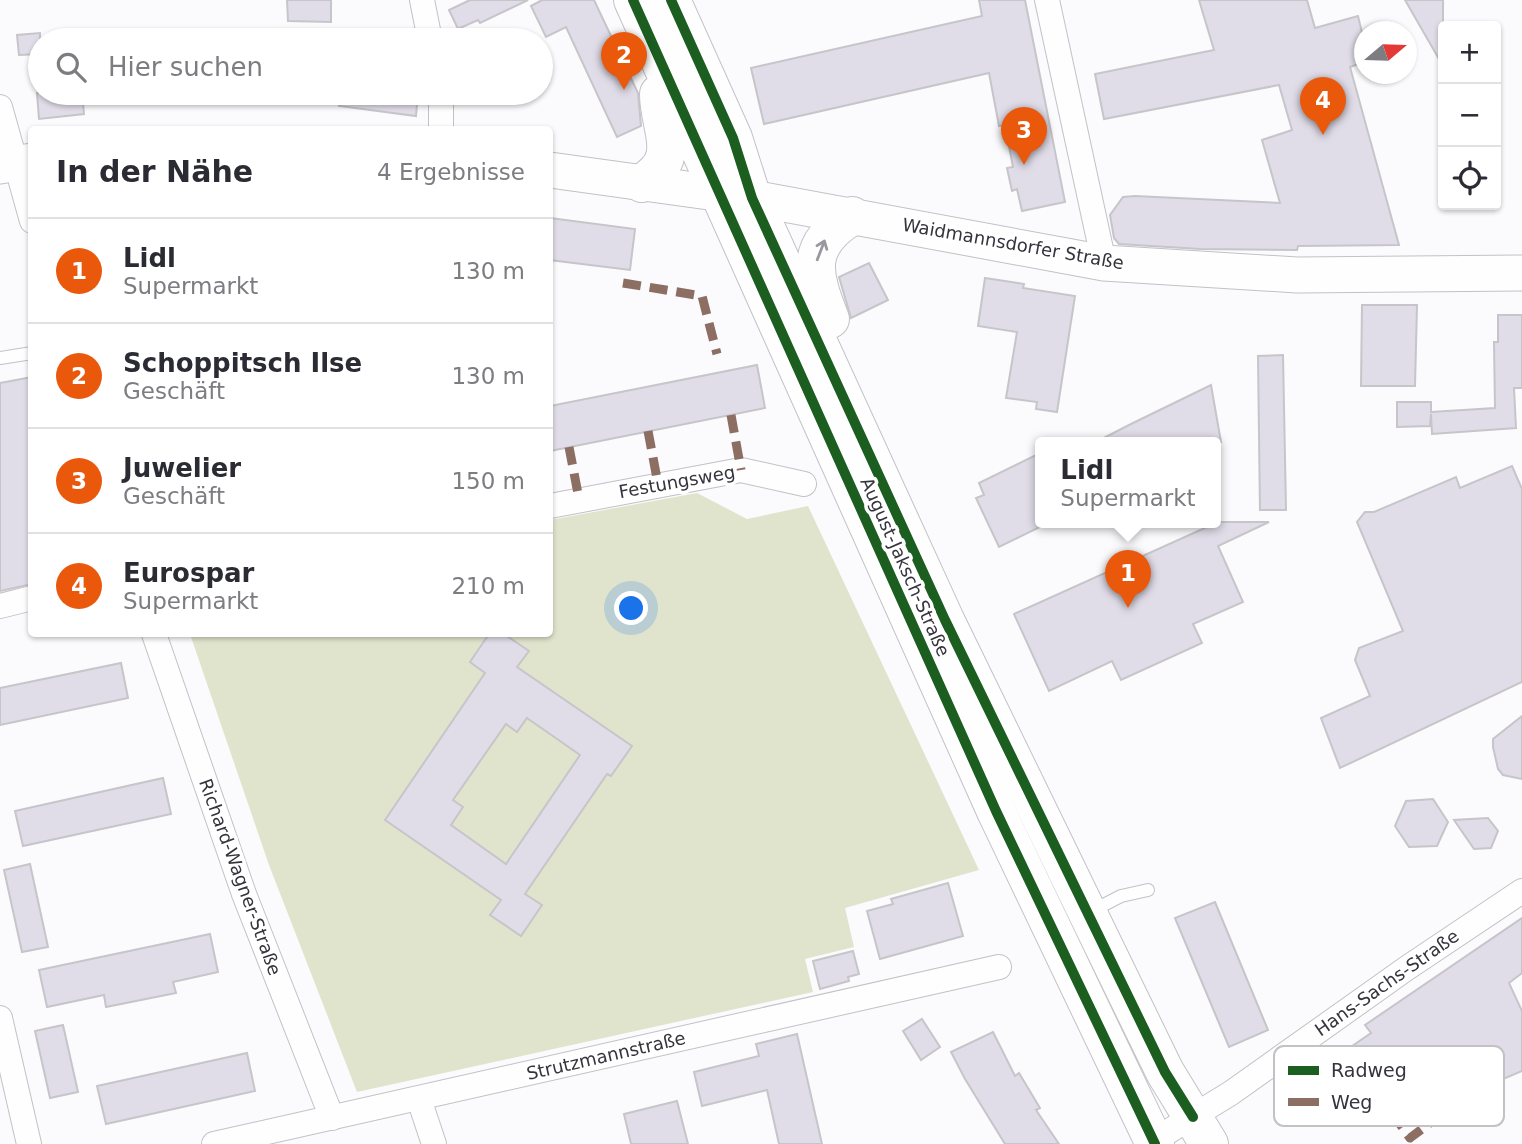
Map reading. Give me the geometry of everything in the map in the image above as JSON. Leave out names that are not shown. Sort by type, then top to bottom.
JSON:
[{"type":"main road","name":"August-Jaksch-Straße","points":[[633,0],[658,57],[838,385],[945,620],[1087,914],[1165,1072],[1201,1131]]},
{"type":"main road","name":"August-Jaksch-Straße","points":[[671,0],[733,138],[736,196],[996,811],[1152,1143]]},
{"type":"main road","points":[[642,183],[653,176],[666,156],[668,145],[659,103],[658,57]]},
{"type":"main road","points":[[838,385],[842,360],[814,271],[822,244],[834,227],[852,216]]},
{"type":"street","points":[[422,0],[428,28]]},
{"type":"street","points":[[1047,0],[1104,263]]},
{"type":"street","points":[[441,105],[441,126]]},
{"type":"street","points":[[0,107],[28,206]]},
{"type":"street","name":"Waidmannsdorfer Straße","points":[[553,170],[736,196],[1104,263],[1297,275],[1522,273]]},
{"type":"street","name":"Festungsweg","points":[[553,505],[741,470],[804,484]]},
{"type":"street","points":[[0,606],[28,599]]},
{"type":"street","name":"Richard-Wagner-Straße","points":[[155,637],[244,894],[332,1118]]},
{"type":"street","name":"Hans-Sachs-Straße","points":[[1315,1046],[1522,891]]},
{"type":"street","name":"Strutzmannstraße","points":[[214,1144],[999,967]]},
{"type":"street","points":[[0,1018],[29,1144]]},
{"type":"street","name":"Hans-Sachs-Straße","points":[[1152,1143],[1201,1131],[1274,1076]]},
{"type":"street","points":[[419,1099],[434,1144]]},
{"type":"lane","points":[[0,358],[28,354]]},
{"type":"lane","points":[[1087,914],[1121,896],[1148,890]]},
{"type":"green space","points":[[697,493],[747,519],[808,506],[979,870],[845,908],[854,947],[805,959],[813,992],[357,1092],[269,865],[191,637],[553,637],[553,519]]},
{"type":"building","points":[[287,0],[331,0],[331,22],[288,21]]},
{"type":"building","points":[[470,0],[528,0],[480,23],[478,20],[460,28],[458,28],[449,10]]},
{"type":"building","points":[[542,0],[594,0],[638,93],[641,126],[617,137],[566,27],[553,34],[553,28],[542,28],[531,6]]},
{"type":"building","points":[[979,0],[1025,0],[1065,202],[1022,211],[1017,189],[1012,191],[1007,168],[1013,167],[1005,125],[999,126],[989,73],[764,124],[751,68],[982,16]]},
{"type":"building","points":[[1199,0],[1307,0],[1315,28],[1358,16],[1359,21],[1354,21],[1354,66],[1350,67],[1399,245],[1298,246],[1297,250],[1200,249],[1119,244],[1114,238],[1110,215],[1123,197],[1280,203],[1262,140],[1292,130],[1279,85],[1104,119],[1095,74],[1214,50]]},
{"type":"building","points":[[1405,0],[1443,0],[1443,21],[1438,21],[1438,57]]},
{"type":"building","points":[[28,34],[28,55],[19,55],[17,35]]},
{"type":"building","points":[[38,105],[83,105],[84,114],[39,119]]},
{"type":"building","points":[[339,105],[417,105],[416,116]]},
{"type":"building","points":[[553,218],[635,229],[630,270],[553,260]]},
{"type":"building","points":[[869,263],[888,300],[851,318],[839,277]]},
{"type":"building","points":[[985,278],[1024,284],[1023,288],[1075,296],[1057,412],[1036,409],[1037,402],[1006,398],[1017,332],[978,326]]},
{"type":"building","points":[[1362,305],[1417,305],[1415,386],[1361,386]]},
{"type":"building","points":[[1498,315],[1522,315],[1522,388],[1514,388],[1516,428],[1432,434],[1431,414],[1430,426],[1397,427],[1397,402],[1431,402],[1431,412],[1495,408],[1494,342],[1498,342]]},
{"type":"building","points":[[1283,355],[1286,510],[1260,510],[1258,356]]},
{"type":"building","points":[[757,365],[765,408],[553,450],[553,405]]},
{"type":"building","points":[[28,378],[28,585],[0,591],[0,383]]},
{"type":"building","points":[[1211,385],[1220,437],[1106,437]]},
{"type":"building","points":[[1035,455],[1035,528],[1038,528],[999,547],[976,498],[984,495],[979,483]]},
{"type":"building","points":[[1512,466],[1522,489],[1522,682],[1340,768],[1321,718],[1370,696],[1355,660],[1359,648],[1403,631],[1357,522],[1365,512],[1374,512],[1456,477],[1460,488]]},
{"type":"building","points":[[1221,522],[1269,522],[1218,546],[1243,602],[1193,624],[1202,643],[1121,680],[1112,661],[1049,691],[1014,614],[1205,528],[1221,528]]},
{"type":"building","points":[[487,637],[508,637],[529,651],[517,667],[632,746],[611,776],[607,774],[525,894],[542,905],[521,936],[490,915],[501,900],[385,820],[485,673],[470,662]],"holes":[[[527,718],[580,755],[506,864],[451,825],[463,807],[453,800],[506,724],[517,732]]]},
{"type":"building","points":[[121,663],[128,698],[0,725],[0,688]]},
{"type":"building","points":[[1522,716],[1522,779],[1503,775],[1498,769],[1493,739]]},
{"type":"building","points":[[163,778],[171,814],[23,846],[15,811]]},
{"type":"building","points":[[1433,799],[1448,822],[1437,846],[1409,847],[1395,826],[1406,801]]},
{"type":"building","points":[[1488,818],[1498,831],[1491,848],[1474,849],[1454,820]]},
{"type":"building","points":[[30,864],[48,947],[22,952],[4,870]]},
{"type":"building","points":[[948,883],[963,936],[880,959],[867,911],[893,904],[891,899]]},
{"type":"building","points":[[1215,902],[1268,1030],[1229,1047],[1175,918]]},
{"type":"building","points":[[1522,918],[1522,973],[1509,983],[1522,1011],[1522,1071],[1504,1079],[1504,1046],[1352,1046],[1371,1033],[1365,1025]]},
{"type":"building","points":[[210,934],[218,972],[173,982],[176,993],[106,1007],[104,995],[47,1007],[39,970]]},
{"type":"building","points":[[853,951],[859,974],[848,977],[849,981],[820,989],[813,961]]},
{"type":"building","points":[[922,1019],[940,1047],[921,1060],[903,1031]]},
{"type":"building","points":[[63,1025],[78,1092],[50,1098],[35,1031]]},
{"type":"building","points":[[993,1032],[1015,1076],[1019,1073],[1040,1108],[1036,1110],[1059,1144],[1005,1144],[965,1079],[951,1052]]},
{"type":"building","points":[[797,1034],[822,1144],[779,1144],[767,1090],[702,1106],[694,1072],[759,1056],[756,1044]]},
{"type":"building","points":[[247,1053],[255,1091],[106,1124],[97,1086]]},
{"type":"building","points":[[677,1101],[688,1144],[631,1144],[624,1114]]},
{"type":"marked path","points":[[623,283],[702,296],[717,354]]},
{"type":"marked path","points":[[731,415],[741,470]]},
{"type":"marked path","points":[[648,431],[658,484]]},
{"type":"marked path","points":[[569,447],[579,499]]},
{"type":"marked path","points":[[1401,1126],[1410,1138],[1426,1126]]},
{"type":"cycle path","points":[[633,0],[996,811],[1155,1144]]},
{"type":"cycle path","points":[[671,0],[733,138],[752,198],[945,620],[1165,1072],[1193,1117]]},
{"type":"place","name":"Schoppitsch Ilse","points":[[624,90]]},
{"type":"place","name":"Eurospar","points":[[1323,135]]},
{"type":"place","name":"Juwelier","points":[[1024,165]]},
{"type":"place","name":"Lidl","points":[[1128,608]]}]
